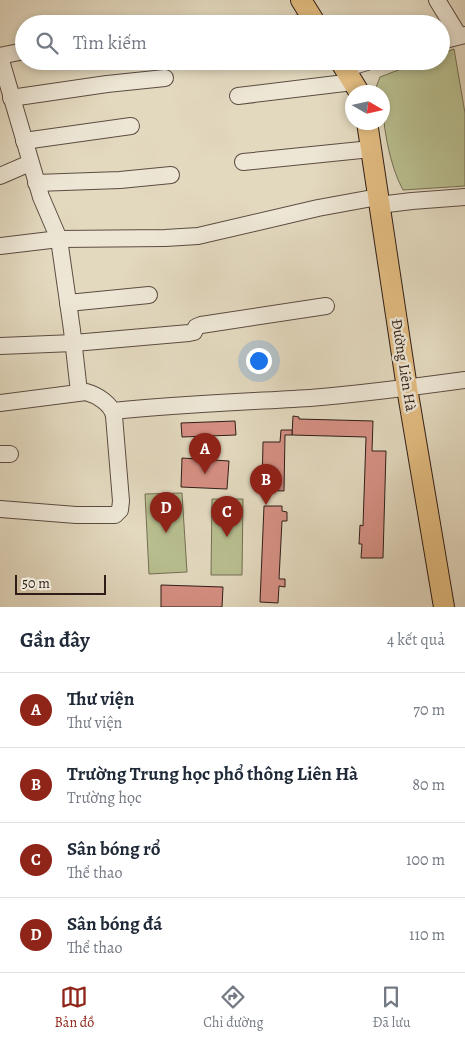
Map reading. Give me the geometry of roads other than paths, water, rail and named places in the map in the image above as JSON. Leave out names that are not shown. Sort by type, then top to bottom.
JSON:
[{"type":"main road","points":[[301,0],[306,15]]},
{"type":"main road","name":"Đường Liên Hà","points":[[368,130],[407,388],[444,607]]},
{"type":"street","points":[[436,0],[447,15]]},
{"type":"street","points":[[450,19],[462,36]]},
{"type":"street","points":[[15,53],[0,57],[36,183],[59,239],[79,392]]},
{"type":"street","points":[[238,96],[349,76]]},
{"type":"street","points":[[11,98],[107,84],[165,78]]},
{"type":"street","points":[[24,141],[131,126]]},
{"type":"street","points":[[243,162],[371,149]]},
{"type":"street","points":[[0,176],[30,163]]},
{"type":"street","points":[[36,183],[120,180],[171,175]]},
{"type":"street","points":[[0,246],[59,239],[198,236],[318,208],[378,201],[465,198]]},
{"type":"street","points":[[68,303],[149,295]]},
{"type":"street","points":[[0,346],[74,343],[189,333],[194,332],[196,327],[201,324],[326,306]]},
{"type":"street","points":[[113,411],[168,405],[311,398],[465,380]]},
{"type":"street","points":[[0,404],[79,392],[86,392],[96,396],[113,411],[121,501],[120,510],[117,515],[76,515],[0,509]]},
{"type":"place","name":"Thư viện","points":[[205,474]]},
{"type":"place","name":"Trường Trung học phổ thông Liên Hà","points":[[266,505]]},
{"type":"place","name":"Sân bóng đá","points":[[166,533]]},
{"type":"place","name":"Sân bóng rổ","points":[[227,537]]}]
